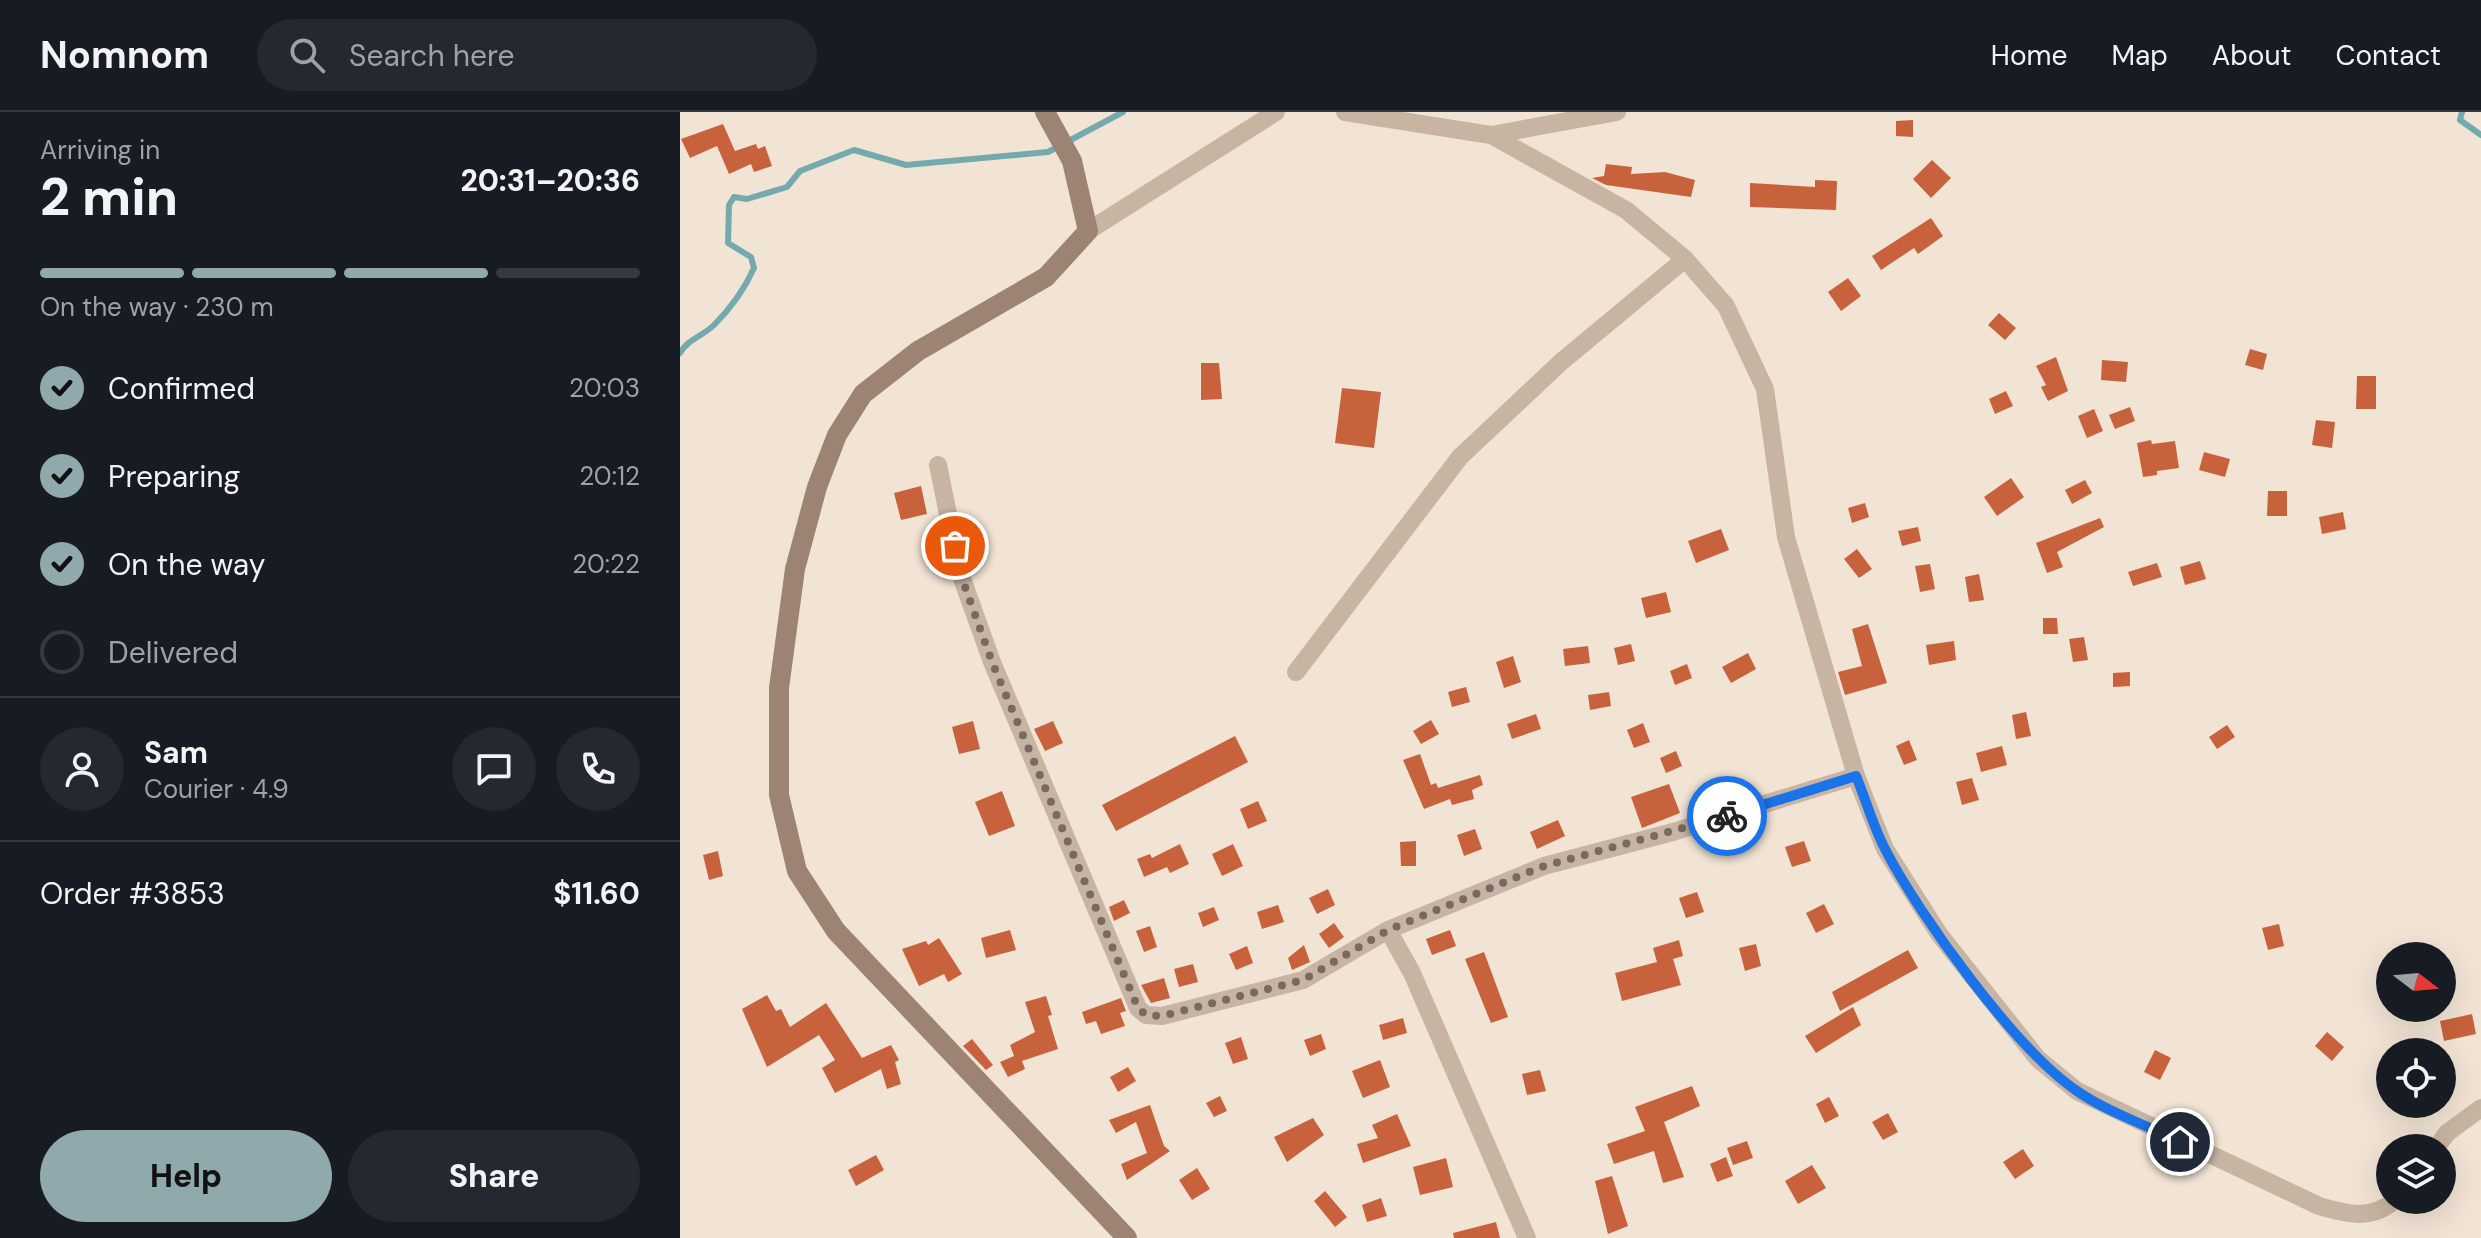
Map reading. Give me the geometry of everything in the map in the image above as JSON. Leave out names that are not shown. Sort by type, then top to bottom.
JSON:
[{"type":"main road","points":[[1049,117],[1072,161],[1088,231],[1046,277],[918,351],[863,394],[837,435],[817,487],[795,569],[779,688],[779,795],[797,871],[836,931],[1127,1238]]},
{"type":"street","points":[[1088,231],[1276,112]]},
{"type":"street","points":[[1345,112],[1491,135],[1617,112]]},
{"type":"street","points":[[1491,135],[1626,210],[1685,259],[1726,306],[1765,389],[1786,537],[1856,776],[1885,849],[1939,934],[2038,1059],[2077,1091],[2319,1206],[2349,1215],[2376,1213]]},
{"type":"street","points":[[1296,672],[1460,457],[1561,362],[1685,259]]},
{"type":"street","points":[[938,465],[960,573],[992,662],[1138,1008],[1146,1015],[1162,1016],[1303,980],[1388,930],[1544,866],[1673,832],[1856,776]]},
{"type":"street","points":[[1388,930],[1412,973],[1527,1238]]},
{"type":"street","points":[[2446,1134],[2481,1108]]},
{"type":"building","points":[[1913,120],[1913,137],[1896,136],[1896,121]]},
{"type":"building","points":[[723,124],[735,151],[756,144],[758,149],[765,146],[772,166],[754,172],[751,164],[729,174],[717,146],[690,158],[681,139]]},
{"type":"building","points":[[1932,160],[1951,178],[1931,198],[1913,179]]},
{"type":"building","points":[[1606,164],[1632,167],[1631,174],[1665,172],[1695,180],[1691,197],[1606,185],[1592,178],[1604,176]]},
{"type":"building","points":[[1815,180],[1837,181],[1836,210],[1750,207],[1750,183],[1815,187]]},
{"type":"building","points":[[1931,218],[1943,236],[1918,254],[1914,248],[1881,270],[1872,256]]},
{"type":"building","points":[[1848,278],[1861,296],[1841,311],[1828,292]]},
{"type":"building","points":[[1999,313],[2016,328],[2005,340],[1988,325]]},
{"type":"building","points":[[2250,349],[2267,354],[2263,370],[2245,365]]},
{"type":"building","points":[[2056,357],[2068,391],[2048,401],[2041,387],[2046,385],[2036,366]]},
{"type":"building","points":[[2102,360],[2128,362],[2126,382],[2101,380]]},
{"type":"building","points":[[1201,363],[1219,363],[1222,399],[1201,400]]},
{"type":"building","points":[[2357,376],[2376,376],[2376,409],[2356,409]]},
{"type":"building","points":[[1342,388],[1381,392],[1374,448],[1335,443]]},
{"type":"building","points":[[2006,391],[2013,406],[1995,414],[1989,399]]},
{"type":"building","points":[[2130,407],[2135,421],[2115,429],[2109,415]]},
{"type":"building","points":[[2094,409],[2103,431],[2087,438],[2078,416]]},
{"type":"building","points":[[2316,420],[2335,422],[2332,448],[2312,445]]},
{"type":"building","points":[[2151,440],[2152,444],[2175,441],[2179,468],[2157,471],[2157,475],[2143,477],[2137,443]]},
{"type":"building","points":[[2204,452],[2230,459],[2225,477],[2199,470]]},
{"type":"building","points":[[2011,478],[2024,497],[1997,516],[1984,497]]},
{"type":"building","points":[[2085,480],[2092,493],[2072,504],[2065,490]]},
{"type":"building","points":[[921,486],[927,514],[901,520],[894,493]]},
{"type":"building","points":[[2268,491],[2287,491],[2287,516],[2267,516]]},
{"type":"building","points":[[1865,503],[1869,517],[1852,523],[1848,508]]},
{"type":"building","points":[[2343,512],[2346,529],[2322,534],[2319,517]]},
{"type":"building","points":[[2100,518],[2104,527],[2057,552],[2063,567],[2047,573],[2036,543]]},
{"type":"building","points":[[1918,527],[1921,541],[1902,546],[1898,531]]},
{"type":"building","points":[[1721,529],[1729,550],[1696,563],[1688,541]]},
{"type":"building","points":[[1857,549],[1872,569],[1859,578],[1844,559]]},
{"type":"building","points":[[2200,561],[2206,579],[2185,585],[2180,567]]},
{"type":"building","points":[[2157,563],[2162,577],[2133,586],[2128,572]]},
{"type":"building","points":[[1930,564],[1935,589],[1920,592],[1915,566]]},
{"type":"building","points":[[1979,574],[1984,600],[1969,602],[1965,577]]},
{"type":"building","points":[[1666,592],[1671,612],[1646,618],[1641,598]]},
{"type":"building","points":[[2043,618],[2057,618],[2058,634],[2043,634]]},
{"type":"building","points":[[1868,624],[1887,683],[1845,695],[1838,672],[1862,666],[1852,629]]},
{"type":"building","points":[[2084,637],[2088,660],[2073,662],[2069,639]]},
{"type":"building","points":[[1954,641],[1956,660],[1929,665],[1926,645]]},
{"type":"building","points":[[1631,644],[1635,661],[1618,665],[1614,648]]},
{"type":"building","points":[[1588,646],[1590,663],[1565,666],[1563,649]]},
{"type":"building","points":[[1748,653],[1756,669],[1731,683],[1722,667]]},
{"type":"building","points":[[1513,656],[1521,682],[1504,688],[1496,662]]},
{"type":"building","points":[[1687,664],[1692,678],[1675,685],[1670,671]]},
{"type":"building","points":[[2130,672],[2130,686],[2113,687],[2113,673]]},
{"type":"building","points":[[1466,687],[1470,702],[1452,707],[1448,692]]},
{"type":"building","points":[[1609,692],[1611,706],[1590,710],[1588,695]]},
{"type":"building","points":[[2026,712],[2031,736],[2016,739],[2012,715]]},
{"type":"building","points":[[1536,714],[1541,729],[1512,739],[1507,724]]},
{"type":"building","points":[[1431,720],[1439,734],[1421,744],[1413,731]]},
{"type":"building","points":[[973,721],[980,749],[959,754],[952,727]]},
{"type":"building","points":[[1053,721],[1063,743],[1045,751],[1034,729]]},
{"type":"building","points":[[1643,723],[1650,742],[1634,748],[1627,730]]},
{"type":"building","points":[[2227,725],[2235,737],[2217,749],[2209,737]]},
{"type":"building","points":[[1235,736],[1248,762],[1116,831],[1102,805]]},
{"type":"building","points":[[1909,740],[1917,760],[1904,765],[1896,746]]},
{"type":"building","points":[[2002,746],[2007,765],[1981,772],[1976,753]]},
{"type":"building","points":[[1676,751],[1682,766],[1666,773],[1660,758]]},
{"type":"building","points":[[1420,754],[1431,785],[1436,783],[1438,788],[1480,775],[1483,785],[1472,790],[1474,799],[1452,805],[1450,799],[1424,809],[1403,760]]},
{"type":"building","points":[[1729,777],[1734,792],[1719,797],[1714,782]]},
{"type":"building","points":[[1972,778],[1979,800],[1962,805],[1956,782]]},
{"type":"building","points":[[1669,784],[1680,813],[1642,828],[1631,797]]},
{"type":"building","points":[[1002,791],[1015,826],[989,836],[975,802]]},
{"type":"building","points":[[1258,801],[1267,821],[1248,829],[1240,809]]},
{"type":"building","points":[[1558,820],[1565,836],[1537,849],[1530,832]]},
{"type":"building","points":[[1475,829],[1482,849],[1464,856],[1457,835]]},
{"type":"building","points":[[1416,841],[1416,866],[1401,866],[1400,842]]},
{"type":"building","points":[[1804,841],[1811,861],[1792,867],[1785,847]]},
{"type":"building","points":[[1180,844],[1189,864],[1170,873],[1167,867],[1144,877],[1137,859],[1150,854],[1152,858]]},
{"type":"building","points":[[1233,844],[1243,866],[1222,876],[1212,854]]},
{"type":"building","points":[[718,851],[723,876],[709,880],[703,855]]},
{"type":"building","points":[[1328,889],[1335,905],[1317,914],[1309,898]]},
{"type":"building","points":[[1697,892],[1704,912],[1686,918],[1679,898]]},
{"type":"building","points":[[1124,900],[1130,913],[1114,921],[1109,907]]},
{"type":"building","points":[[1824,904],[1834,924],[1816,933],[1806,913]]},
{"type":"building","points":[[1278,905],[1284,922],[1262,929],[1257,912]]},
{"type":"building","points":[[1214,907],[1219,920],[1203,927],[1198,913]]},
{"type":"building","points":[[1334,923],[1344,937],[1329,948],[1319,934]]},
{"type":"building","points":[[2279,924],[2284,946],[2268,950],[2262,928]]},
{"type":"building","points":[[1150,926],[1157,947],[1144,952],[1136,931]]},
{"type":"building","points":[[1010,930],[1016,950],[986,958],[981,938]]},
{"type":"building","points":[[1450,930],[1456,946],[1432,955],[1426,939]]},
{"type":"building","points":[[939,938],[962,974],[948,982],[944,974],[919,986],[902,949],[926,941],[928,945]]},
{"type":"building","points":[[1679,940],[1683,956],[1673,959],[1681,985],[1622,1001],[1615,973],[1657,962],[1653,948]]},
{"type":"building","points":[[1756,944],[1761,966],[1745,971],[1739,948]]},
{"type":"building","points":[[1304,945],[1310,962],[1292,970],[1288,958]]},
{"type":"building","points":[[1247,946],[1253,963],[1236,970],[1229,954]]},
{"type":"building","points":[[1908,950],[1918,968],[1840,1011],[1832,992]]},
{"type":"building","points":[[1484,952],[1508,1017],[1491,1023],[1465,959]]},
{"type":"building","points":[[1193,964],[1198,982],[1179,987],[1174,969]]},
{"type":"building","points":[[1164,978],[1170,998],[1151,1003],[1141,985]]},
{"type":"building","points":[[767,995],[776,1011],[781,1009],[790,1027],[826,1003],[862,1058],[891,1045],[899,1060],[895,1062],[901,1084],[887,1089],[881,1069],[835,1093],[822,1068],[835,1060],[819,1035],[767,1067],[742,1009]]},
{"type":"building","points":[[1046,996],[1052,1015],[1048,1016],[1058,1049],[1022,1061],[1025,1069],[1008,1077],[1000,1062],[1014,1056],[1010,1045],[1035,1032],[1025,1002]]},
{"type":"building","points":[[1121,998],[1126,1011],[1120,1013],[1125,1026],[1101,1034],[1096,1021],[1086,1024],[1082,1012]]},
{"type":"building","points":[[1853,1007],[1861,1025],[1816,1053],[1805,1036]]},
{"type":"building","points":[[2472,1014],[2476,1034],[2443,1038],[2440,1022],[2456,1022],[2456,1018]]},
{"type":"building","points":[[1403,1018],[1407,1033],[1383,1040],[1379,1025]]},
{"type":"building","points":[[2327,1032],[2344,1047],[2332,1061],[2315,1046]]},
{"type":"building","points":[[1321,1034],[1326,1049],[1310,1056],[1304,1040]]},
{"type":"building","points":[[1241,1037],[1248,1059],[1233,1064],[1225,1043]]},
{"type":"building","points":[[972,1039],[993,1065],[986,1070],[963,1046]]},
{"type":"building","points":[[2155,1050],[2171,1058],[2160,1080],[2144,1072]]},
{"type":"building","points":[[1380,1060],[1390,1087],[1363,1098],[1352,1071]]},
{"type":"building","points":[[1128,1067],[1136,1081],[1118,1092],[1110,1077]]},
{"type":"building","points":[[1540,1070],[1546,1091],[1527,1095],[1522,1074]]},
{"type":"building","points":[[1692,1086],[1700,1106],[1664,1122],[1684,1177],[1663,1183],[1654,1151],[1614,1164],[1607,1144],[1645,1131],[1635,1107]]},
{"type":"building","points":[[1220,1096],[1227,1111],[1214,1117],[1206,1103]]},
{"type":"building","points":[[1829,1097],[1839,1116],[1825,1123],[1816,1104]]},
{"type":"building","points":[[1150,1105],[1164,1146],[1170,1151],[1127,1180],[1121,1164],[1147,1153],[1136,1122],[1116,1133],[1109,1120]]},
{"type":"building","points":[[1888,1113],[1898,1132],[1883,1140],[1872,1122]]},
{"type":"building","points":[[1397,1114],[1411,1146],[1363,1163],[1357,1144],[1378,1138],[1372,1125]]},
{"type":"building","points":[[1313,1118],[1324,1135],[1287,1162],[1274,1137]]},
{"type":"building","points":[[1747,1141],[1753,1158],[1733,1165],[1727,1148]]},
{"type":"building","points":[[2023,1149],[2034,1166],[2015,1179],[2003,1162]]},
{"type":"building","points":[[876,1155],[884,1170],[856,1186],[848,1170]]},
{"type":"building","points":[[1726,1157],[1733,1176],[1717,1182],[1710,1164]]},
{"type":"building","points":[[1446,1158],[1453,1187],[1420,1195],[1413,1167]]},
{"type":"building","points":[[1812,1165],[1826,1188],[1798,1204],[1785,1181]]},
{"type":"building","points":[[1197,1168],[1210,1189],[1192,1200],[1179,1180]]},
{"type":"building","points":[[1612,1176],[1628,1226],[1608,1234],[1595,1181]]},
{"type":"building","points":[[1325,1191],[1347,1217],[1335,1227],[1314,1201]]},
{"type":"building","points":[[1381,1198],[1387,1216],[1367,1222],[1362,1205]]},
{"type":"building","points":[[1496,1222],[1500,1238],[1454,1238],[1453,1233]]},
{"type":"waterway","points":[[680,353],[726,312],[754,268],[751,257],[728,243],[729,205],[734,197],[747,199],[787,187],[800,171],[854,150],[906,165],[1048,152],[1123,112]]},
{"type":"waterway","points":[[2462,112],[2460,120],[2481,135]]},
{"type":"way so far","points":[[955,546],[960,573],[992,662],[1138,1008],[1146,1015],[1162,1016],[1303,980],[1388,930],[1544,866],[1727,816]]},
{"type":"route","points":[[1727,816],[1856,776],[1885,849],[1898,871],[1939,934],[2038,1059],[2077,1091],[2180,1142]]}]
